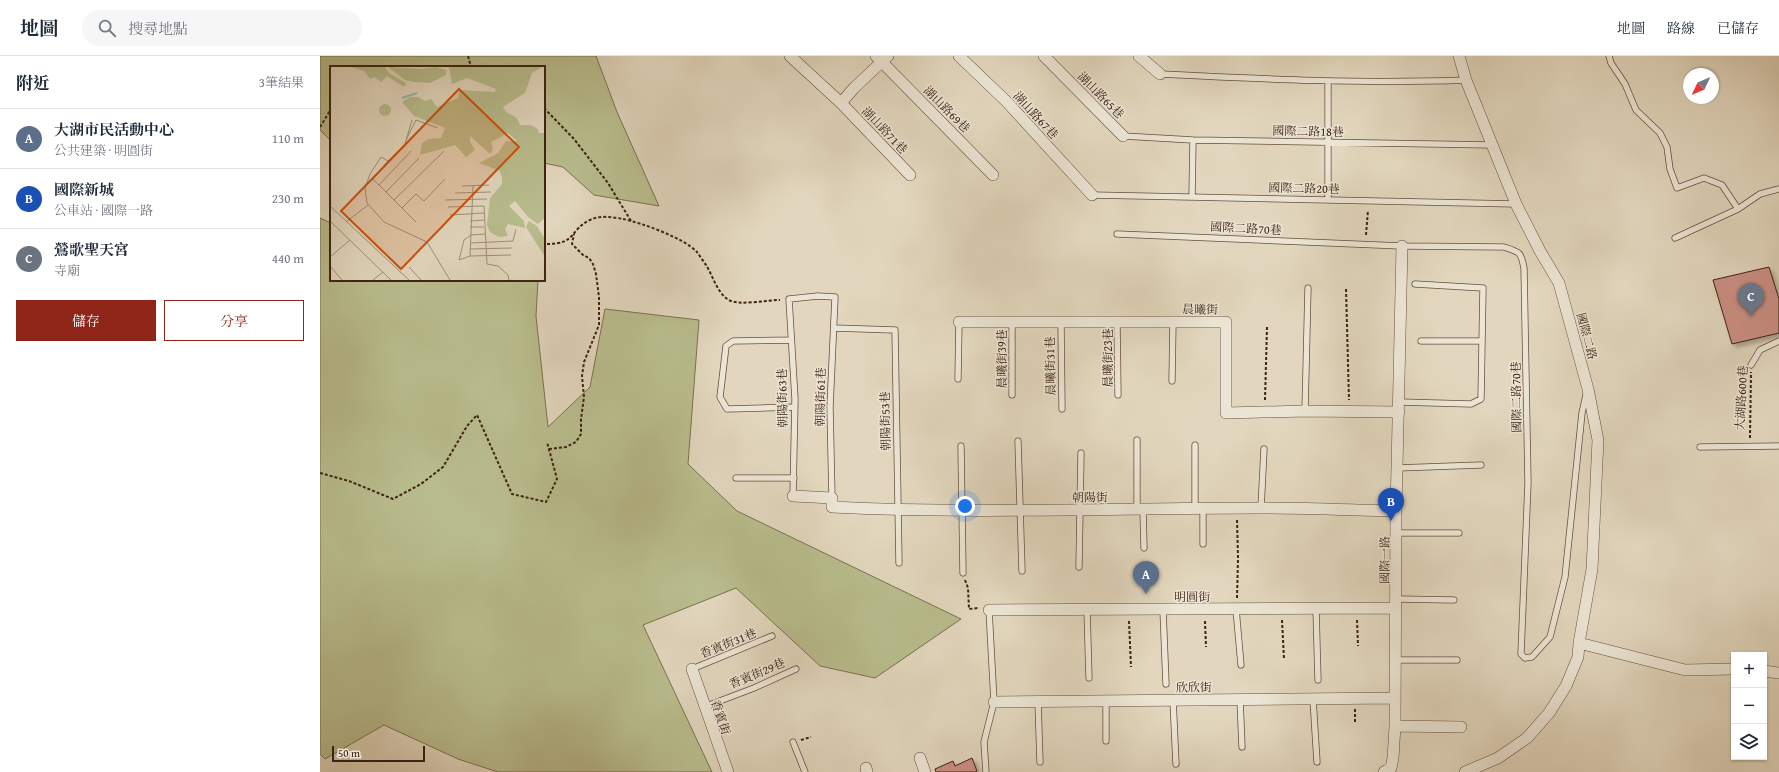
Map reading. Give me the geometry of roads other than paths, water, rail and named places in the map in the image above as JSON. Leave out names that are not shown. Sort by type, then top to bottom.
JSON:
[{"type":"street","name":"湖山路71巷","points":[[790,56],[841,103],[910,175]]},
{"type":"street","name":"湖山路67巷","points":[[959,56],[1007,102],[1092,195]]},
{"type":"street","name":"湖山路65巷","points":[[1044,56],[1123,136]]},
{"type":"street","points":[[1139,56],[1160,74]]},
{"type":"street","name":"國際二路","points":[[1459,56],[1466,80],[1516,204],[1540,252],[1559,283],[1588,388],[1598,440],[1596,507],[1592,569],[1579,642]]},
{"type":"street","points":[[841,103],[882,58]]},
{"type":"street","name":"湖山路69巷","points":[[882,58],[994,175]]},
{"type":"street","name":"國際一路","points":[[1384,772],[1391,768],[1396,726],[1396,512],[1402,246]]},
{"type":"street","name":"晨曦街","points":[[959,322],[1226,322],[1226,413],[1264,411],[1349,411],[1399,407]]},
{"type":"street","points":[[793,496],[832,498]]},
{"type":"street","name":"朝陽街","points":[[832,498],[832,507],[898,511],[1261,508],[1396,512]]},
{"type":"street","name":"明圓街","points":[[989,610],[1355,609],[1396,604]]},
{"type":"street","points":[[1465,772],[1498,758],[1527,738],[1544,718],[1566,686],[1578,657],[1579,642],[1685,670],[1731,669]]},
{"type":"street","name":"香賓街","points":[[692,670],[728,772]]},
{"type":"street","points":[[1767,671],[1779,673]]},
{"type":"street","name":"欣欣街","points":[[994,702],[1395,698]]},
{"type":"street","points":[[1396,726],[1461,727]]},
{"type":"street","points":[[920,758],[925,772]]},
{"type":"lane","points":[[1609,56],[1611,63],[1625,84],[1636,110],[1660,133],[1667,147],[1670,169],[1677,188],[1704,178],[1722,185],[1738,209]]},
{"type":"lane","points":[[1160,74],[1328,81],[1414,82],[1466,80]]},
{"type":"lane","points":[[1328,81],[1328,200]]},
{"type":"lane","name":"國際二路18巷","points":[[1123,136],[1193,140],[1492,145]]},
{"type":"lane","points":[[1192,197],[1193,140]]},
{"type":"lane","points":[[1675,238],[1738,209],[1760,194],[1779,189]]},
{"type":"lane","name":"國際二路20巷","points":[[1092,195],[1516,204]]},
{"type":"lane","name":"國際二路70巷","points":[[1117,234],[1366,245],[1504,247],[1518,251],[1522,255],[1524,268],[1528,483],[1521,654],[1525,658],[1532,657],[1550,637],[1563,584],[1582,413],[1588,388]]},
{"type":"lane","points":[[1399,407],[1471,404],[1481,399],[1483,288],[1415,284]]},
{"type":"lane","points":[[1305,411],[1308,288]]},
{"type":"lane","name":"朝陽街61巷","points":[[789,299],[818,296],[835,297],[830,407],[832,498]]},
{"type":"lane","name":"朝陽街63巷","points":[[789,299],[794,407],[793,496]]},
{"type":"lane","points":[[958,379],[959,322]]},
{"type":"lane","name":"晨曦街39巷","points":[[1012,322],[1012,395]]},
{"type":"lane","name":"晨曦街31巷","points":[[1061,322],[1062,409]]},
{"type":"lane","name":"晨曦街23巷","points":[[1118,322],[1118,395]]},
{"type":"lane","points":[[1172,381],[1173,322]]},
{"type":"lane","name":"朝陽街53巷","points":[[834,328],[895,330],[899,563]]},
{"type":"lane","points":[[791,340],[733,341],[726,346],[722,369],[720,397],[727,409],[794,407]]},
{"type":"lane","name":"大湖路600巷","points":[[1751,365],[1760,350],[1779,340]]},
{"type":"lane","points":[[1421,341],[1482,341]]},
{"type":"lane","points":[[1137,440],[1140,510],[1144,548]]},
{"type":"lane","points":[[1018,441],[1022,571]]},
{"type":"lane","points":[[1195,445],[1203,544]]},
{"type":"lane","points":[[962,446],[963,573]]},
{"type":"lane","name":"大湖路600巷","points":[[1700,447],[1779,446]]},
{"type":"lane","points":[[1261,508],[1264,448]]},
{"type":"lane","points":[[1079,567],[1081,453]]},
{"type":"lane","points":[[1397,468],[1481,466]]},
{"type":"lane","points":[[736,478],[794,478]]},
{"type":"lane","points":[[1396,533],[1459,533]]},
{"type":"lane","points":[[1396,604],[1454,600]]},
{"type":"lane","points":[[1236,609],[1241,665]]},
{"type":"lane","points":[[1316,609],[1318,680]]},
{"type":"lane","points":[[986,772],[984,742],[994,702],[989,610]]},
{"type":"lane","points":[[1087,610],[1089,678]]},
{"type":"lane","points":[[1163,610],[1166,684]]},
{"type":"lane","name":"香賓街31巷","points":[[692,670],[772,636]]},
{"type":"lane","points":[[1396,660],[1457,660]]},
{"type":"lane","name":"香賓街29巷","points":[[704,707],[754,688],[796,669]]},
{"type":"lane","points":[[1313,698],[1317,762]]},
{"type":"lane","points":[[1240,699],[1242,747]]},
{"type":"lane","points":[[1106,700],[1106,741]]},
{"type":"lane","points":[[1173,700],[1176,764]]},
{"type":"lane","points":[[1038,701],[1040,762]]},
{"type":"lane","points":[[793,742],[805,772]]},
{"type":"place","name":"鶯歌聖天宮","points":[[1751,316]]},
{"type":"place","name":"國際新城","points":[[1391,521]]},
{"type":"place","name":"大湖市民活動中心","points":[[1146,594]]}]
